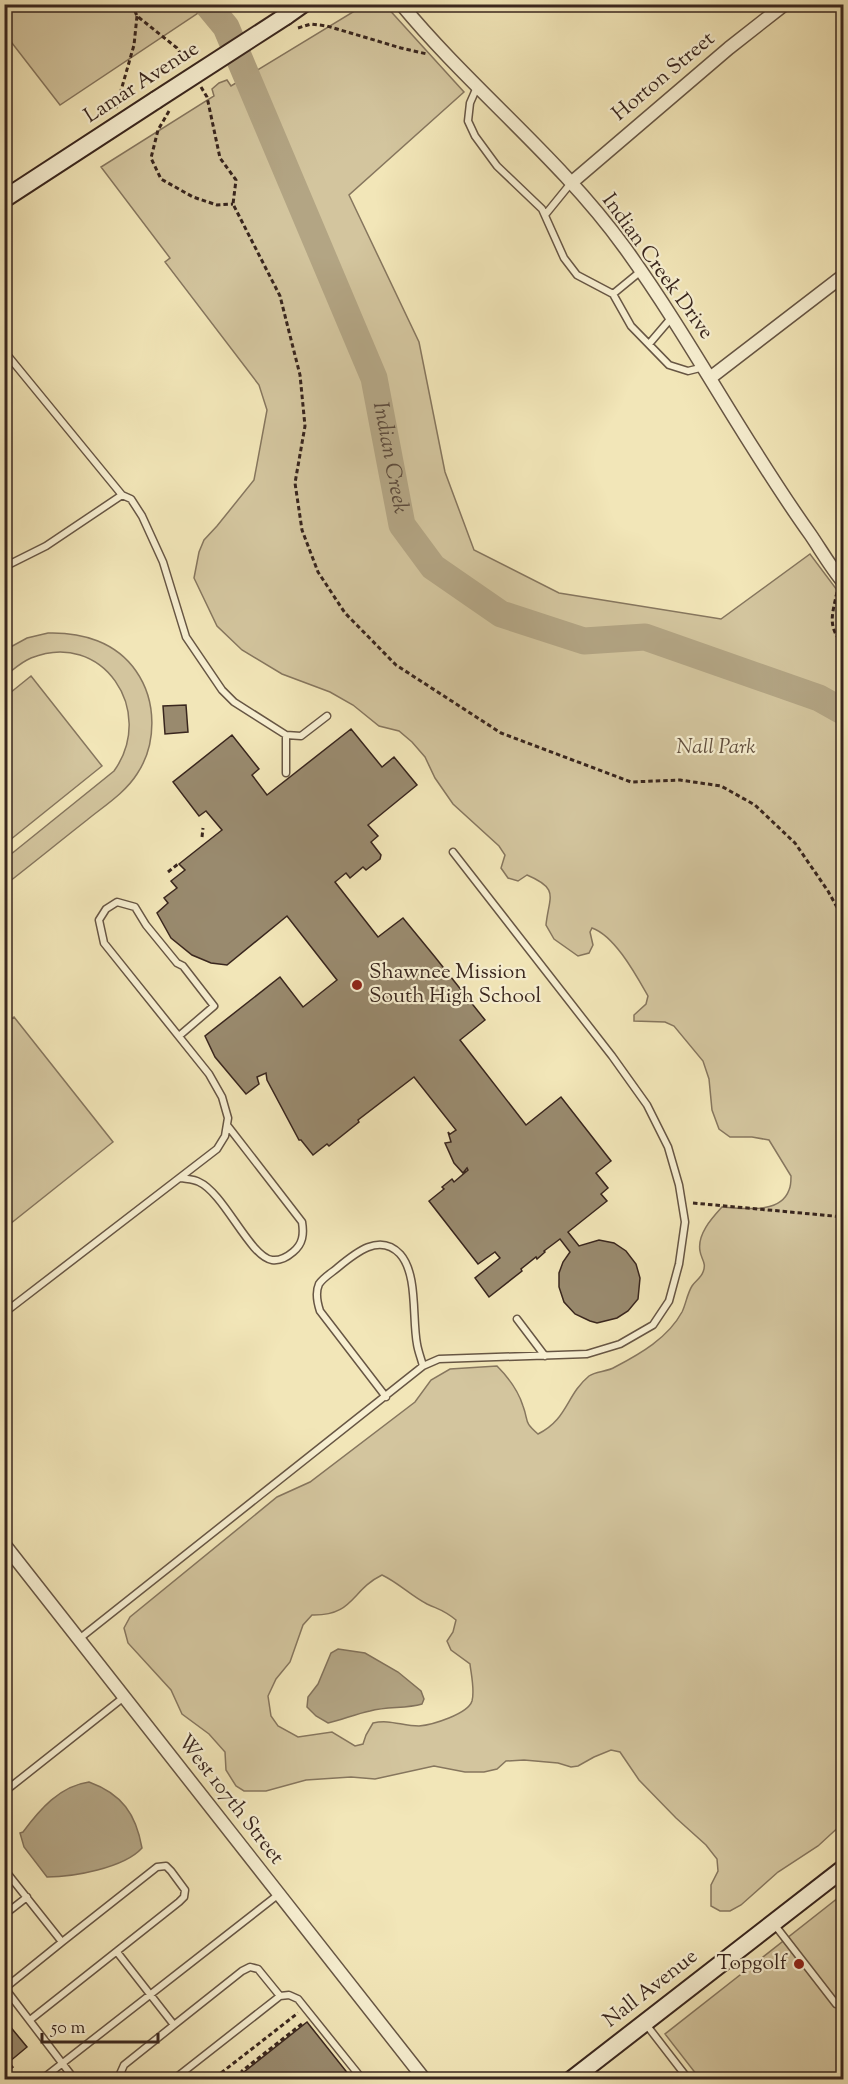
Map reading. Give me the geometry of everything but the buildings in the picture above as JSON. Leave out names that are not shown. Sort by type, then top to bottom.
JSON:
[{"type":"street","name":"Lamar Avenue","points":[[4,199],[111,130],[163,104],[291,22],[303,4]]},
{"type":"street","name":"Indian Creek Drive","points":[[401,4],[441,49],[571,183],[623,246],[673,317],[758,458],[842,579]]},
{"type":"street","name":"Horton Street","points":[[571,183],[729,48],[785,4]]},
{"type":"street","points":[[710,378],[843,275]]},
{"type":"street","name":"West 107th Street","points":[[4,1544],[425,2079]]},
{"type":"street","name":"Nall Avenue","points":[[571,2079],[843,1868]]},
{"type":"lane","points":[[477,86],[470,103],[468,121],[475,136],[496,166],[531,198],[545,215],[564,258],[578,275],[613,294],[631,326],[669,365],[688,371],[704,367]]},
{"type":"lane","points":[[545,215],[571,183]]},
{"type":"lane","points":[[613,294],[641,271]]},
{"type":"lane","points":[[649,344],[673,317]]},
{"type":"lane","points":[[4,351],[122,495],[131,499],[142,516],[163,562],[186,637],[222,690],[234,702],[286,735],[301,736],[327,716]]},
{"type":"lane","points":[[4,567],[46,546],[122,495]]},
{"type":"lane","points":[[286,735],[286,773]]},
{"type":"lane","points":[[79,1640],[423,1366],[439,1359],[588,1354],[620,1344],[653,1325],[669,1301],[679,1264],[685,1222],[679,1185],[668,1147],[647,1104],[453,852]]},
{"type":"lane","points":[[4,1313],[181,1178],[217,1149],[225,1136],[228,1118],[218,1089],[209,1074],[104,943],[99,920],[106,909],[117,902],[135,907],[177,963],[183,966],[214,1006],[179,1036]]},
{"type":"lane","points":[[181,1178],[200,1182],[216,1196],[259,1252],[270,1260],[283,1259],[296,1249],[304,1234],[302,1222],[227,1125]]},
{"type":"lane","points":[[386,1397],[320,1311],[317,1303],[321,1280],[365,1247],[376,1244],[392,1247],[401,1255],[408,1268],[417,1344],[423,1366]]},
{"type":"lane","points":[[517,1319],[545,1356]]},
{"type":"lane","points":[[4,1792],[124,1697]]},
{"type":"lane","points":[[30,2020],[184,1897],[185,1890],[166,1866],[158,1867],[5,1988],[75,2079]]},
{"type":"lane","points":[[4,1869],[62,1942]]},
{"type":"lane","points":[[41,2079],[279,1894]]},
{"type":"lane","points":[[4,1915],[27,1898]]},
{"type":"lane","points":[[773,1923],[836,2004],[843,1998]]},
{"type":"lane","points":[[117,1952],[174,2025]]},
{"type":"lane","points":[[123,2079],[120,2073],[124,2066],[242,1971],[250,1967],[258,1969],[280,1996]]},
{"type":"lane","points":[[173,2079],[280,1996],[289,1995],[297,1999],[363,2079]]},
{"type":"lane","points":[[645,2022],[689,2079]]},
{"type":"path","points":[[111,130],[134,45],[137,16],[132,4]]},
{"type":"path","points":[[137,16],[177,48],[189,67]]},
{"type":"path","points":[[291,22],[327,26],[400,48],[429,54],[441,49]]},
{"type":"path","points":[[201,87],[207,97],[220,158],[236,180],[233,204],[269,272],[288,321],[300,375],[305,426],[295,483],[302,530],[318,572],[345,613],[396,665],[501,733],[631,782],[680,780],[721,786],[755,805],[795,843],[828,891],[843,920]]},
{"type":"path","points":[[163,104],[151,158],[161,179],[193,197],[217,205],[233,204]]},
{"type":"path","points":[[842,579],[832,617],[834,634],[843,646]]},
{"type":"path","points":[[202,837],[203,828]]},
{"type":"path","points":[[168,872],[178,864]]},
{"type":"path","points":[[681,1202],[843,1217]]},
{"type":"path","points":[[221,2073],[300,2011]]},
{"type":"path","points":[[248,2079],[242,2071],[307,2020]]},
{"type":"green space","points":[[5,4],[210,5],[60,105],[5,34]]},
{"type":"green space","name":"Nall Park","points":[[366,4],[385,5],[464,92],[349,195],[419,342],[445,472],[474,550],[559,593],[721,619],[810,554],[843,598],[843,1823],[818,1846],[778,1872],[741,1905],[730,1911],[720,1911],[711,1906],[711,1885],[718,1871],[717,1859],[706,1845],[639,1780],[620,1752],[611,1750],[578,1766],[571,1767],[558,1763],[524,1760],[506,1761],[497,1769],[484,1772],[465,1772],[434,1766],[375,1779],[351,1777],[306,1780],[266,1791],[244,1791],[236,1786],[226,1770],[225,1752],[209,1734],[182,1714],[171,1690],[128,1643],[124,1628],[130,1617],[277,1497],[310,1482],[415,1402],[431,1380],[450,1369],[497,1366],[515,1389],[530,1426],[538,1434],[548,1428],[561,1414],[581,1383],[589,1376],[612,1369],[643,1351],[669,1330],[683,1309],[690,1289],[701,1276],[704,1264],[701,1254],[701,1238],[710,1221],[722,1207],[750,1209],[769,1207],[784,1198],[791,1181],[791,1176],[769,1140],[730,1137],[719,1129],[712,1110],[709,1079],[703,1061],[674,1026],[665,1022],[634,1021],[634,1015],[646,1004],[648,996],[617,947],[601,932],[592,928],[590,932],[593,945],[589,953],[578,956],[554,939],[546,925],[550,900],[548,889],[527,875],[518,881],[508,878],[501,868],[505,855],[499,846],[453,804],[435,778],[425,757],[412,742],[399,731],[379,726],[353,705],[330,692],[282,674],[242,650],[217,626],[194,578],[199,552],[204,540],[254,480],[267,410],[259,385],[165,262],[170,258],[101,167],[214,96],[212,89],[219,83],[227,80],[231,86]],"holes":[[[382,1575],[421,1601],[456,1620],[453,1632],[447,1641],[451,1650],[470,1664],[473,1692],[469,1706],[449,1718],[425,1725],[373,1723],[363,1744],[355,1746],[332,1732],[298,1737],[278,1726],[271,1716],[268,1696],[276,1679],[290,1662],[303,1625],[312,1615],[326,1614],[344,1607],[372,1581]]]},
{"type":"green space","points":[[48,633],[86,637],[108,646],[128,661],[143,683],[148,696],[152,722],[151,736],[144,762],[127,787],[5,885],[5,859],[114,771],[126,748],[129,724],[125,701],[115,681],[100,665],[80,655],[57,652],[31,658],[5,676],[5,650],[27,638]]},
{"type":"green space","points":[[31,676],[102,766],[5,844],[5,697]]},
{"type":"green space","points":[[14,1017],[113,1142],[5,1228],[4,1025]]},
{"type":"green space","name":"Topgolf","points":[[843,1894],[843,2079],[700,2079],[665,2034]]},
{"type":"shaded area","points":[[338,1649],[365,1653],[398,1672],[421,1691],[424,1699],[422,1704],[377,1709],[328,1723],[316,1716],[307,1707],[308,1697],[318,1684],[331,1653]]},
{"type":"shaded area","points":[[89,1782],[119,1799],[126,1807],[136,1825],[142,1848],[123,1861],[98,1870],[47,1877],[24,1847],[20,1833],[51,1800],[69,1788]]},
{"type":"waterway","name":"Indian Creek","points":[[207,4],[226,27],[374,378],[402,525],[433,567],[501,614],[584,641],[645,637],[819,698],[844,712]]},
{"type":"place","name":"Shawnee Mission South High School","points":[[357,985]]},
{"type":"place","name":"Topgolf","points":[[799,1964]]}]
